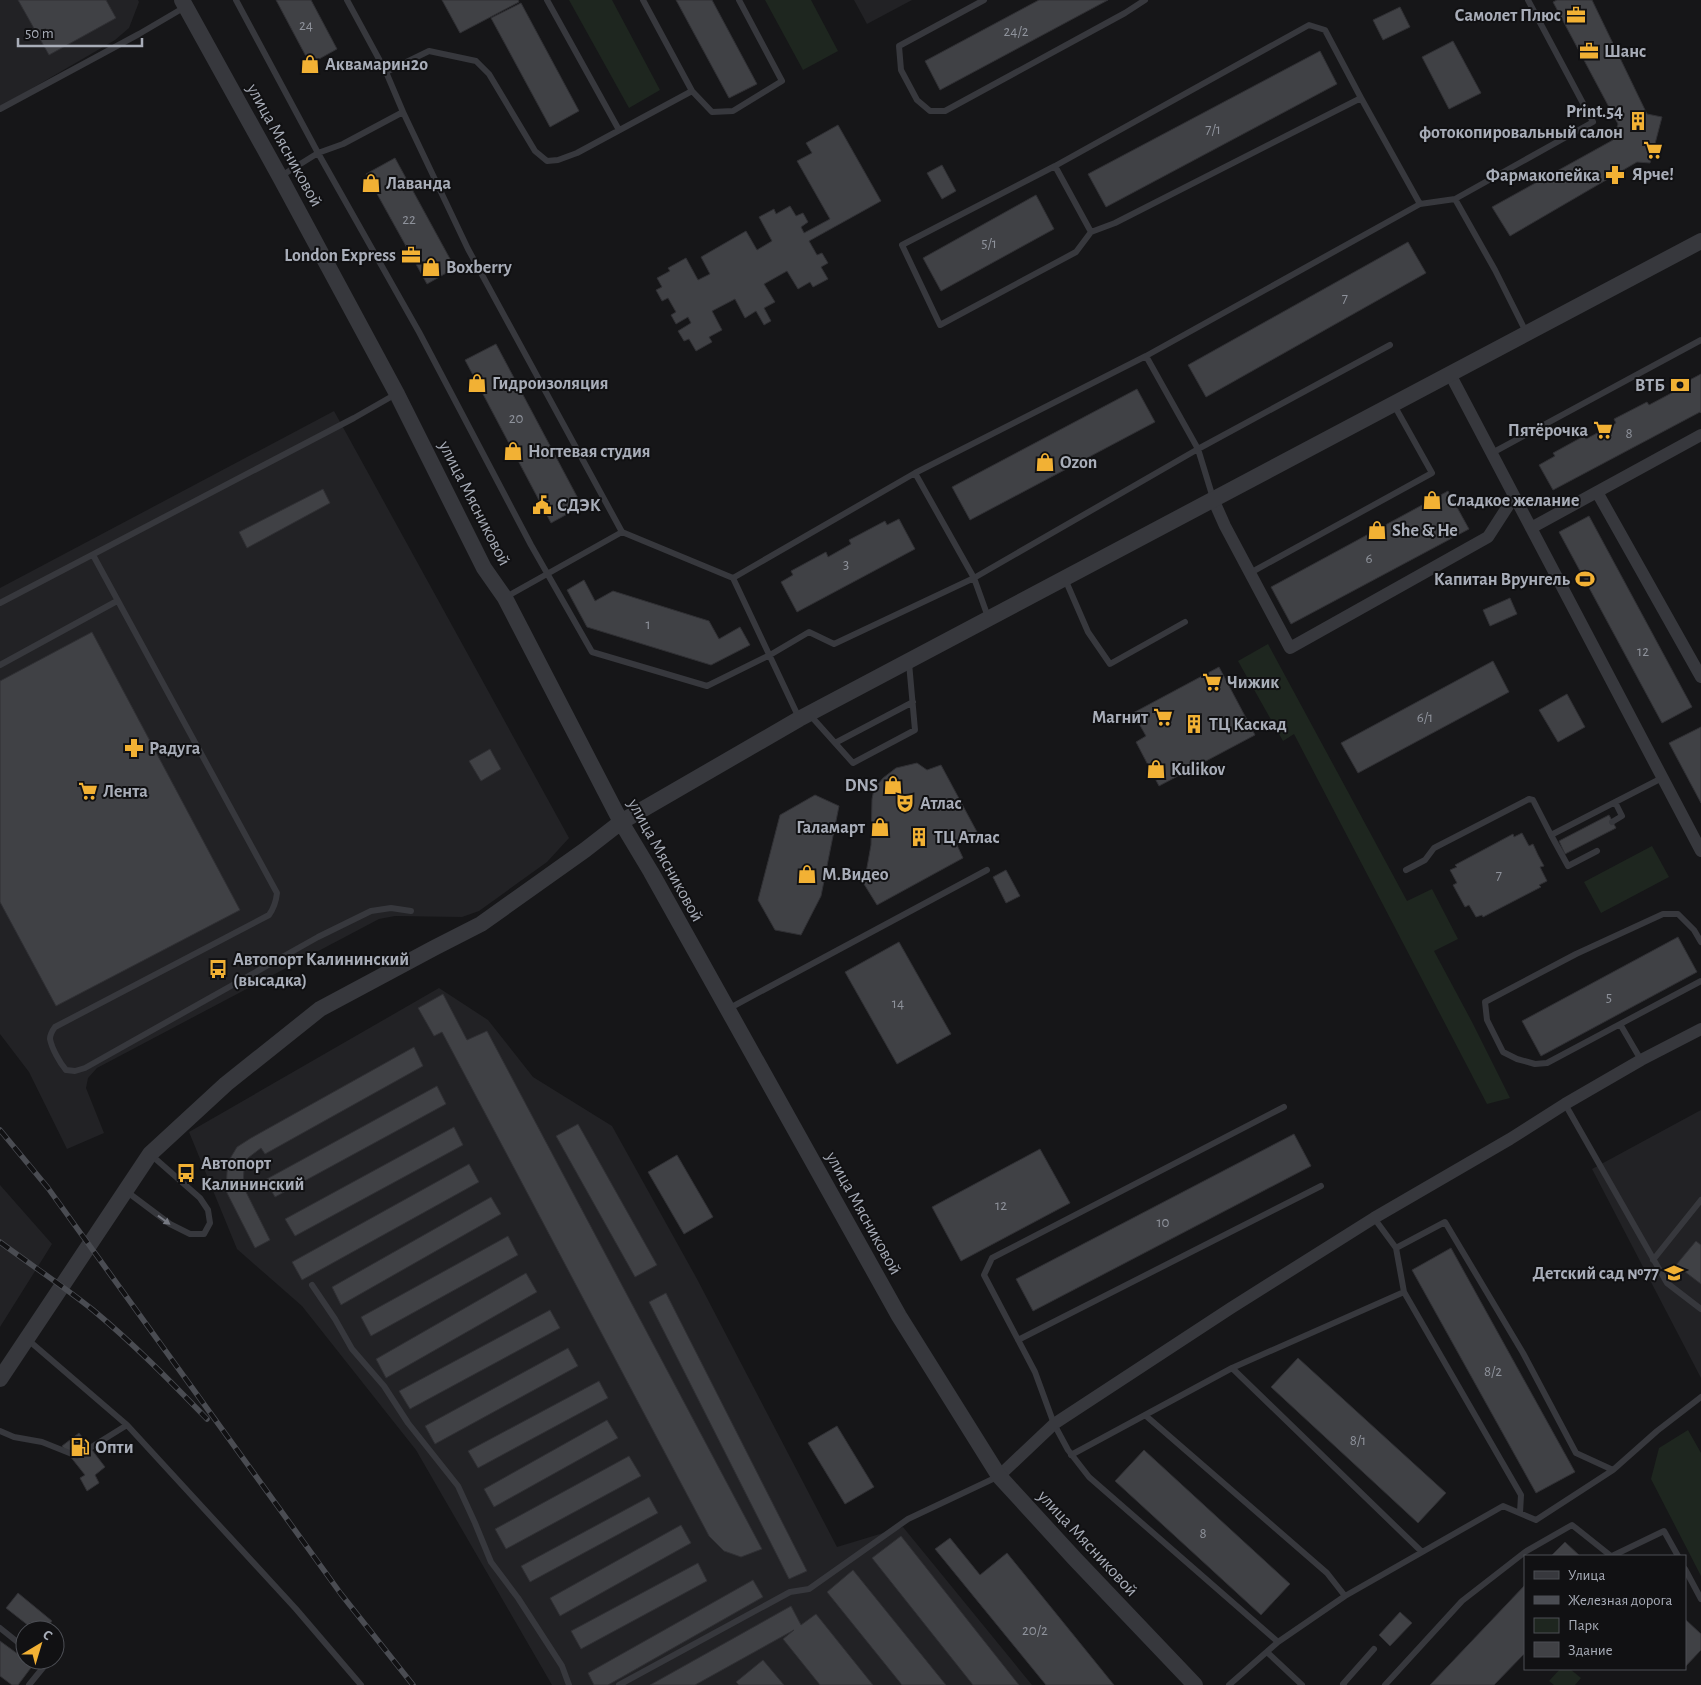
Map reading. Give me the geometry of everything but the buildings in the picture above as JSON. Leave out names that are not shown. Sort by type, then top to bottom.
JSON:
[{"type":"street","name":"улица Мясниковой","points":[[184,3],[397,394],[484,568],[505,598],[621,822],[651,872],[900,1316],[1000,1476],[1194,1685]]},
{"type":"street","points":[[0,1379],[150,1154],[226,1084],[320,1009],[481,924],[621,822],[804,717],[1701,241]]},
{"type":"street","points":[[1450,374],[1701,851]]},
{"type":"street","points":[[1531,528],[1701,435]]},
{"type":"street","points":[[1597,492],[1701,677]]},
{"type":"street","points":[[1213,499],[1222,521],[1290,648],[1488,537],[1508,506]]},
{"type":"street","points":[[1000,1476],[1054,1424],[1230,1308],[1374,1218],[1510,1139],[1565,1104],[1640,1060],[1701,1029]]},
{"type":"lane","points":[[236,0],[318,153],[419,332],[547,573],[592,652],[707,686],[770,655],[809,632],[834,644],[974,578],[1198,449],[1390,346]]},
{"type":"lane","points":[[347,0],[386,72],[468,250],[622,532],[733,578],[770,655],[804,717],[835,743],[853,763],[916,730],[909,661]]},
{"type":"lane","points":[[547,0],[619,130]]},
{"type":"lane","points":[[643,0],[692,91],[712,112],[732,111],[782,81],[739,0]]},
{"type":"lane","points":[[984,0],[899,46],[901,70],[918,100],[930,111],[945,110],[1125,13],[1142,1]]},
{"type":"lane","points":[[733,578],[915,472],[1146,356],[1420,204],[1455,198],[1593,122],[1528,0]]},
{"type":"lane","points":[[0,109],[139,34],[184,3]]},
{"type":"lane","points":[[1361,98],[1115,223],[1091,232],[1076,252],[940,325],[902,245],[1055,166],[1309,25],[1325,30],[1420,204]]},
{"type":"lane","points":[[386,72],[429,51],[476,62],[489,74],[535,151],[547,161],[558,160],[577,153],[692,91]]},
{"type":"lane","points":[[280,177],[318,153],[343,144],[403,112]]},
{"type":"lane","points":[[1055,166],[1091,232]]},
{"type":"lane","points":[[1455,198],[1527,334]]},
{"type":"lane","points":[[1492,453],[1701,340]]},
{"type":"lane","points":[[1146,356],[1198,449],[1213,499]]},
{"type":"lane","points":[[0,603],[397,394]]},
{"type":"lane","points":[[1250,573],[1432,473],[1394,405]]},
{"type":"lane","points":[[915,472],[974,578],[988,618]]},
{"type":"lane","points":[[505,598],[622,532]]},
{"type":"lane","points":[[92,555],[237,818],[276,894],[276,900],[274,908],[269,915],[55,1028],[51,1033],[50,1040],[66,1070],[75,1072],[85,1068],[318,937],[371,911],[391,908],[412,911]]},
{"type":"lane","points":[[1064,578],[1088,632],[1110,664],[1185,622]]},
{"type":"lane","points":[[0,665],[117,602]]},
{"type":"lane","points":[[835,743],[913,702]]},
{"type":"lane","points":[[1551,835],[1662,778]]},
{"type":"lane","points":[[1406,870],[1425,860],[1434,848],[1529,799],[1533,800],[1568,866],[1596,851]]},
{"type":"lane","points":[[1612,822],[1622,816],[1616,802]]},
{"type":"lane","points":[[727,1010],[986,870]]},
{"type":"lane","points":[[1701,942],[1694,930],[1678,914],[1663,914],[1558,963],[1485,1002],[1487,1020],[1503,1052],[1534,1064],[1547,1062],[1701,981]]},
{"type":"lane","points":[[1620,1024],[1640,1060]]},
{"type":"lane","points":[[1565,1104],[1666,1283],[1701,1309]]},
{"type":"lane","points":[[1278,1642],[1089,1478],[1054,1424],[1035,1372],[984,1275],[992,1258],[1284,1107]]},
{"type":"lane","points":[[125,1190],[170,1224],[190,1234],[204,1234],[210,1223],[208,1210],[200,1198],[150,1154]]},
{"type":"lane","points":[[1018,1340],[1320,1186]]},
{"type":"lane","points":[[1653,1260],[1701,1200]]},
{"type":"lane","points":[[1374,1218],[1396,1248],[1404,1292],[1521,1495],[1520,1513]]},
{"type":"lane","points":[[1396,1248],[1445,1222],[1523,1353],[1576,1453],[1613,1470]]},
{"type":"lane","points":[[312,1285],[352,1349],[384,1386],[408,1422],[458,1486],[491,1562],[518,1598],[562,1666],[569,1685]]},
{"type":"lane","points":[[1072,1454],[1232,1368],[1404,1292]]},
{"type":"lane","points":[[26,1338],[127,1425],[296,1609],[361,1685]]},
{"type":"lane","points":[[1232,1368],[1422,1552]]},
{"type":"lane","points":[[1229,1685],[1278,1642],[1346,1596],[1503,1506],[1536,1520],[1613,1470],[1701,1397]]},
{"type":"lane","points":[[1145,1414],[1327,1573],[1346,1596]]},
{"type":"lane","points":[[0,1431],[42,1442],[76,1456],[127,1425]]},
{"type":"lane","points":[[619,1685],[790,1592],[809,1589],[908,1519],[1000,1476]]},
{"type":"lane","points":[[1385,1685],[1462,1601],[1526,1552],[1572,1525],[1610,1555]]},
{"type":"lane","points":[[1613,1555],[1664,1531],[1677,1555]]},
{"type":"lane","points":[[1686,1571],[1701,1600]]},
{"type":"lane","points":[[0,1628],[15,1640]]},
{"type":"lane","points":[[1344,1685],[1374,1649]]},
{"type":"lane","points":[[1267,1652],[1302,1685]]},
{"type":"lane","points":[[29,1685],[41,1670]]},
{"type":"shaded area","points":[[0,0],[138,0],[139,2],[129,28],[115,40],[0,107]]},
{"type":"shaded area","points":[[854,0],[912,0],[867,24]]},
{"type":"shaded area","points":[[334,411],[569,838],[547,862],[479,911],[462,917],[395,916],[379,919],[97,1068],[88,1078],[86,1088],[104,1133],[67,1149],[29,1072],[0,1034],[0,588]]},
{"type":"shaded area","points":[[439,988],[488,1020],[533,1077],[612,1126],[697,1279],[837,1547],[903,1527],[1032,1685],[552,1685],[416,1450],[302,1306],[237,1249],[189,1132]]},
{"type":"shaded area","name":"Детский сад №77","points":[[1701,1110],[1701,1378],[1592,1169]]},
{"type":"shaded area","points":[[0,1185],[52,1244],[0,1327]]},
{"type":"green space","points":[[569,0],[612,0],[660,90],[629,108]]},
{"type":"green space","points":[[765,0],[811,0],[838,51],[803,70]]},
{"type":"green space","points":[[1268,644],[1407,901],[1432,889],[1458,939],[1434,951],[1510,1098],[1487,1104],[1294,734],[1283,741],[1238,661]]},
{"type":"green space","points":[[1652,846],[1669,877],[1601,913],[1584,882]]},
{"type":"green space","points":[[1688,1430],[1701,1453],[1701,1576],[1651,1479],[1659,1448]]},
{"type":"green space","points":[[1559,1670],[1571,1670],[1581,1678],[1575,1685],[1554,1685],[1549,1681]]},
{"type":"railway","points":[[0,1130],[48,1188],[341,1594],[413,1685]]},
{"type":"railway","points":[[0,1242],[93,1310],[152,1363],[207,1419]]},
{"type":"place","name":"Самолет Плюс","points":[[1576,15]]},
{"type":"place","name":"Шанс","points":[[1589,51]]},
{"type":"place","name":"Аквамарин2о","points":[[310,64]]},
{"type":"place","name":"Print.54 фотокопировальный салон","points":[[1638,121]]},
{"type":"place","name":"Ярче!","points":[[1653,150]]},
{"type":"place","name":"Фармакопейка","points":[[1615,175]]},
{"type":"place","name":"Лаванда","points":[[371,183]]},
{"type":"place","name":"London Express","points":[[411,255]]},
{"type":"place","name":"Boxberry","points":[[431,267]]},
{"type":"place","name":"Гидроизоляция","points":[[477,383]]},
{"type":"place","name":"ВТБ","points":[[1680,385]]},
{"type":"place","name":"Пятёрочка","points":[[1603,430]]},
{"type":"place","name":"Ногтевая студия","points":[[513,451]]},
{"type":"place","name":"Ozon","points":[[1045,462]]},
{"type":"place","name":"Сладкое желание","points":[[1432,500]]},
{"type":"place","name":"СДЭК","points":[[542,505]]},
{"type":"place","name":"She & He","points":[[1377,530]]},
{"type":"place","name":"Капитан Врунгель","points":[[1585,579]]},
{"type":"place","name":"Чижик","points":[[1212,682]]},
{"type":"place","name":"Магнит","points":[[1163,717]]},
{"type":"place","name":"ТЦ Каскад","points":[[1194,724]]},
{"type":"place","name":"Радуга","points":[[134,748]]},
{"type":"place","name":"Kulikov","points":[[1156,769]]},
{"type":"place","name":"DNS","points":[[893,785]]},
{"type":"place","name":"Лента","points":[[88,791]]},
{"type":"place","name":"Атлас","points":[[905,803]]},
{"type":"place","name":"Галамарт","points":[[880,827]]},
{"type":"place","name":"ТЦ Атлас","points":[[919,837]]},
{"type":"place","name":"М.Видео","points":[[807,874]]},
{"type":"place","name":"Автопорт Калининский (высадка)","points":[[218,969]]},
{"type":"place","name":"Автопорт Калининский","points":[[186,1173]]},
{"type":"place","name":"Детский сад №77","points":[[1674,1273]]},
{"type":"place","name":"Опти","points":[[80,1447]]}]
